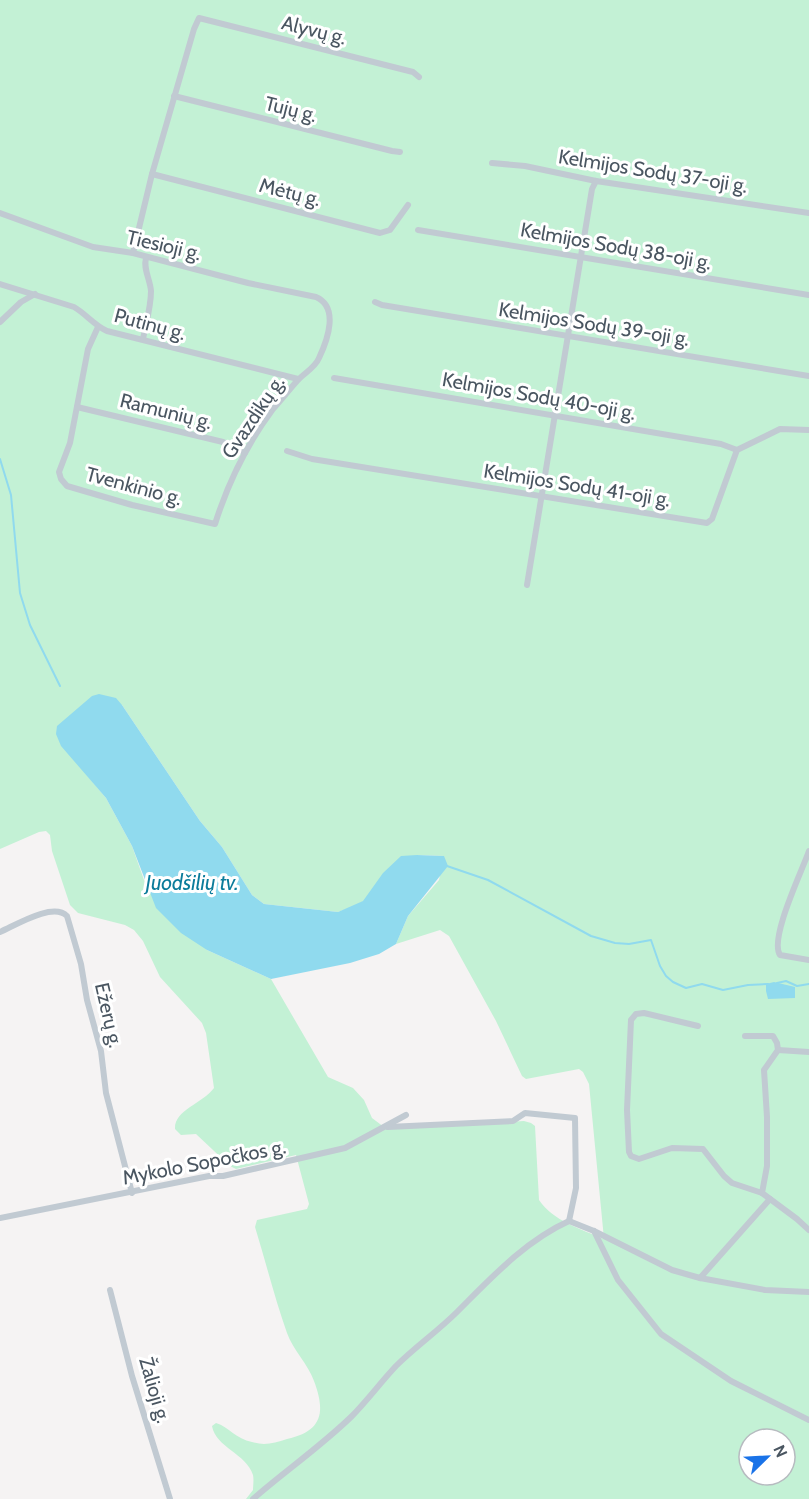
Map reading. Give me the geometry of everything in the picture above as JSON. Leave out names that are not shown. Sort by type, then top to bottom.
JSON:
[{"type":"street","name":"Alyvų g.","points":[[174,96],[199,18],[413,72],[419,77]]},
{"type":"street","name":"Tujų g.","points":[[174,96],[392,152],[400,152]]},
{"type":"street","points":[[133,253],[174,96]]},
{"type":"street","name":"Kelmijos Sodų 37-oji g.","points":[[492,163],[525,166],[596,181],[809,213]]},
{"type":"street","name":"Mėtų g.","points":[[152,174],[380,233],[390,230],[408,205]]},
{"type":"street","points":[[527,585],[592,189],[596,181]]},
{"type":"street","name":"Tiesioji g.","points":[[0,213],[93,247],[133,253],[248,283],[316,297],[324,301]]},
{"type":"street","name":"Kelmijos Sodų 38-oji g.","points":[[418,230],[809,295]]},
{"type":"street","points":[[143,339],[151,288],[144,263],[146,258]]},
{"type":"street","name":"Putinų g.","points":[[0,284],[74,307],[85,313],[98,327],[107,331],[298,379]]},
{"type":"street","points":[[0,322],[21,302],[35,294]]},
{"type":"street","name":"Gvazdikų g.","points":[[215,524],[224,495],[245,453],[273,410],[298,379],[318,360],[331,316],[324,301]]},
{"type":"street","name":"Kelmijos Sodų 39-oji g.","points":[[375,302],[809,376]]},
{"type":"street","name":"Tvenkinio g.","points":[[98,327],[88,349],[70,443],[59,472],[64,483],[132,505],[215,524]]},
{"type":"street","name":"Kelmijos Sodų 40-oji g.","points":[[334,378],[721,444],[737,450]]},
{"type":"street","name":"Ramunių g.","points":[[77,407],[223,442],[245,453]]},
{"type":"street","points":[[737,450],[780,429],[809,430]]},
{"type":"street","name":"Kelmijos Sodų 41-oji g.","points":[[287,451],[312,459],[707,523],[712,519],[737,450]]},
{"type":"street","points":[[809,850],[782,920],[776,946],[780,955],[809,960]]},
{"type":"street","name":"Ežerų g.","points":[[0,932],[50,911],[61,910],[67,916],[81,964],[87,1000],[100,1051],[106,1094],[132,1193]]},
{"type":"street","points":[[698,1026],[644,1013],[636,1014],[632,1020],[627,1110],[631,1156],[639,1159],[672,1148],[703,1149],[732,1183],[762,1193],[809,1230]]},
{"type":"street","points":[[745,1036],[773,1036],[778,1050],[765,1066],[763,1075],[767,1117],[767,1166],[762,1193]]},
{"type":"street","points":[[778,1050],[809,1052]]},
{"type":"street","points":[[384,1127],[513,1121],[525,1113],[575,1118],[576,1188],[569,1221]]},
{"type":"street","name":"Mykolo Sopočkos g.","points":[[0,1218],[323,1155],[345,1148],[406,1115]]},
{"type":"street","points":[[700,1278],[770,1198]]},
{"type":"street","points":[[253,1499],[351,1417],[397,1366],[501,1269],[548,1230],[569,1221],[672,1270],[700,1278],[765,1290],[809,1292]]},
{"type":"street","points":[[594,1231],[618,1280],[661,1334],[732,1381],[809,1420]]},
{"type":"street","name":"Žalioji g.","points":[[110,1290],[132,1376],[170,1499]]},
{"type":"green space","points":[[0,0],[809,0],[809,1499],[246,1499],[253,1490],[253,1475],[244,1461],[219,1440],[212,1426],[216,1423],[246,1440],[270,1444],[299,1436],[308,1431],[314,1426],[320,1411],[314,1381],[287,1333],[255,1227],[257,1220],[307,1209],[309,1204],[296,1155],[236,1169],[196,1134],[181,1135],[175,1129],[179,1117],[214,1088],[206,1033],[202,1023],[160,977],[143,941],[134,930],[125,925],[78,913],[70,905],[52,851],[50,835],[46,831],[0,849]],"holes":[[[122,705],[200,821],[222,847],[252,895],[264,904],[338,912],[364,901],[417,855],[444,856],[439,880],[408,916],[396,944],[440,930],[449,936],[496,1021],[522,1076],[526,1079],[579,1069],[583,1072],[589,1084],[604,1239],[560,1219],[539,1200],[535,1126],[531,1123],[524,1121],[391,1129],[384,1127],[372,1118],[364,1100],[353,1088],[328,1077],[271,979],[207,950],[144,880],[132,846],[106,798],[85,773]]]},
{"type":"water","name":"Juodšilių tv.","points":[[99,694],[116,698],[122,705],[200,821],[222,847],[252,895],[264,904],[338,912],[363,901],[383,873],[401,856],[444,856],[448,866],[408,916],[396,944],[379,954],[350,963],[271,979],[207,950],[181,933],[156,908],[132,846],[106,798],[61,746],[56,734],[57,726],[92,696]]},
{"type":"water","points":[[774,982],[795,987],[795,998],[768,999],[766,984]]},
{"type":"waterway","points":[[0,459],[11,495],[20,593],[30,625],[60,686]]},
{"type":"waterway","points":[[447,866],[488,880],[591,936],[615,943],[629,944],[651,940],[666,976],[686,988],[702,984],[723,990],[768,984]]},
{"type":"waterway","points":[[777,983],[786,981],[797,986],[809,984]]}]
